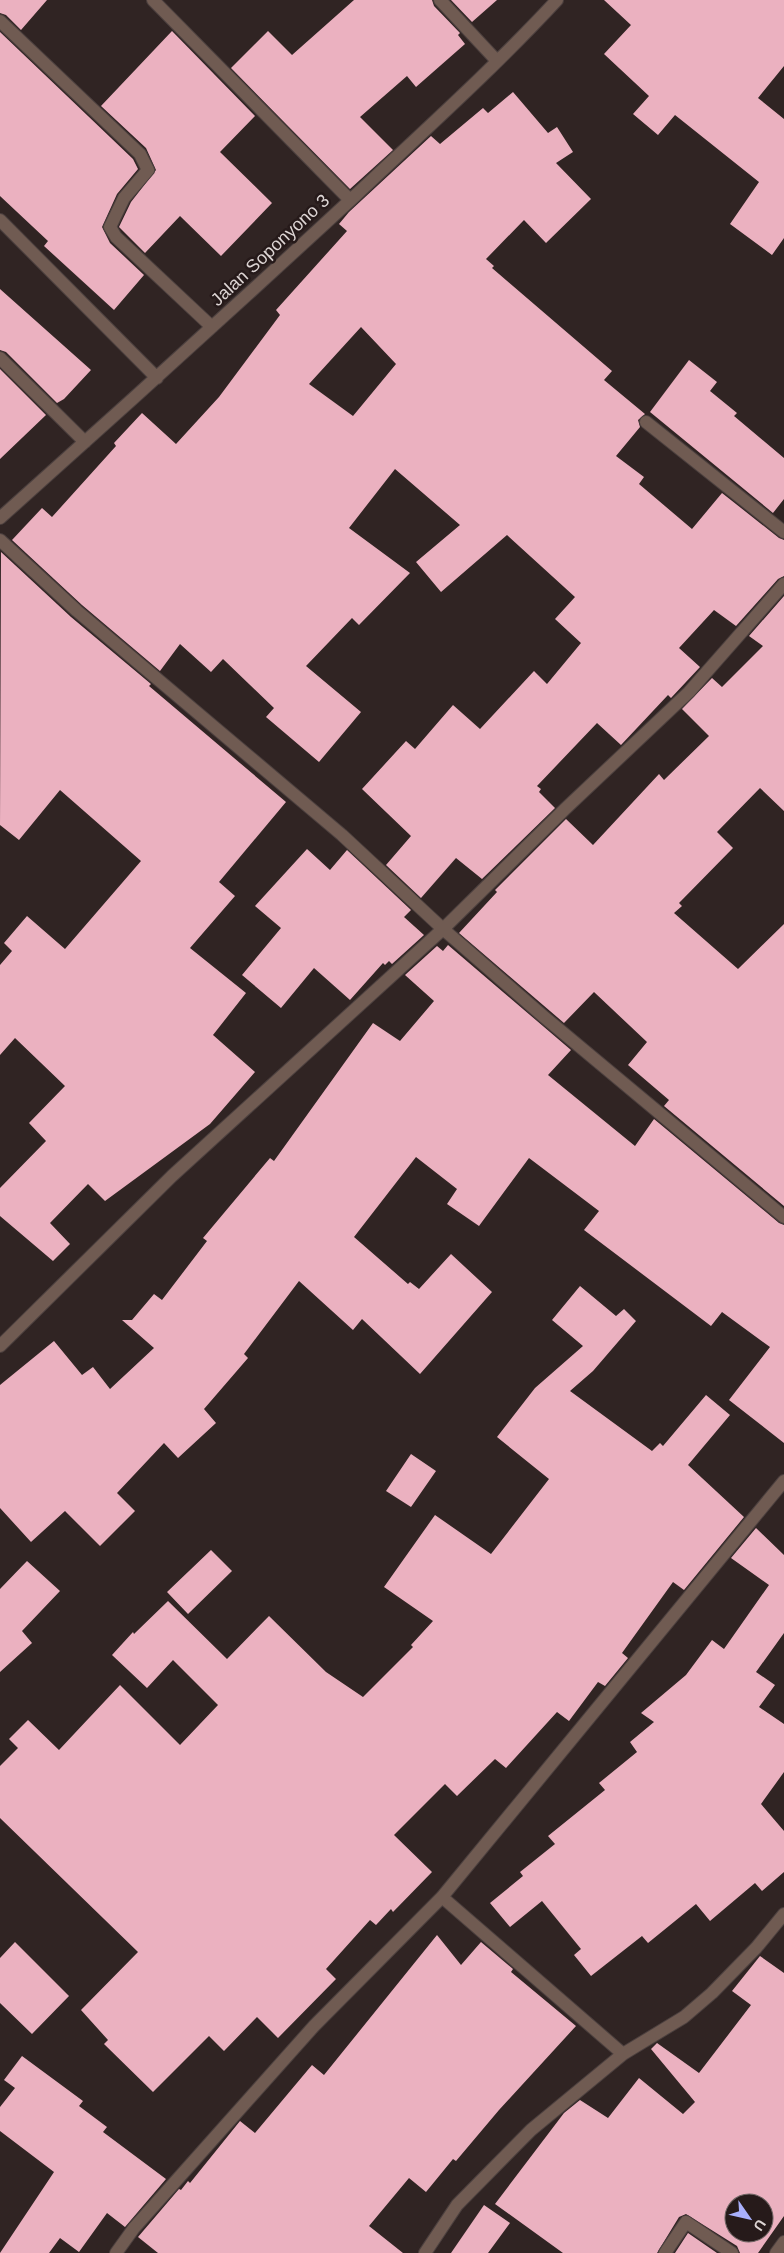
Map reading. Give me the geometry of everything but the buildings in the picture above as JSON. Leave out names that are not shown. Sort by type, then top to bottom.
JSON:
[{"type":"street","points":[[153,0],[350,200]]},
{"type":"street","points":[[440,0],[497,61]]},
{"type":"street","name":"Jalan Soponyono 3","points":[[0,518],[350,200],[497,61],[557,0]]},
{"type":"street","points":[[0,21],[140,154],[148,170],[124,198],[110,227],[116,237],[212,327]]},
{"type":"street","points":[[0,220],[156,378]]},
{"type":"street","points":[[0,358],[85,442]]},
{"type":"street","points":[[646,422],[784,532]]},
{"type":"street","points":[[0,540],[77,611],[342,835],[443,929],[784,1217]]},
{"type":"street","points":[[0,1346],[172,1176],[443,929],[565,809],[689,692],[784,584]]},
{"type":"street","points":[[116,2253],[134,2228],[314,2026],[442,1897],[784,1481]]},
{"type":"street","points":[[442,1897],[623,2054]]},
{"type":"street","points":[[425,2253],[458,2205],[531,2130],[623,2054],[684,2017],[712,1993],[756,1948],[784,1914]]},
{"type":"street","points":[[665,2253],[686,2222],[732,2253]]},
{"type":"street","points":[[776,2253],[784,2242]]}]
